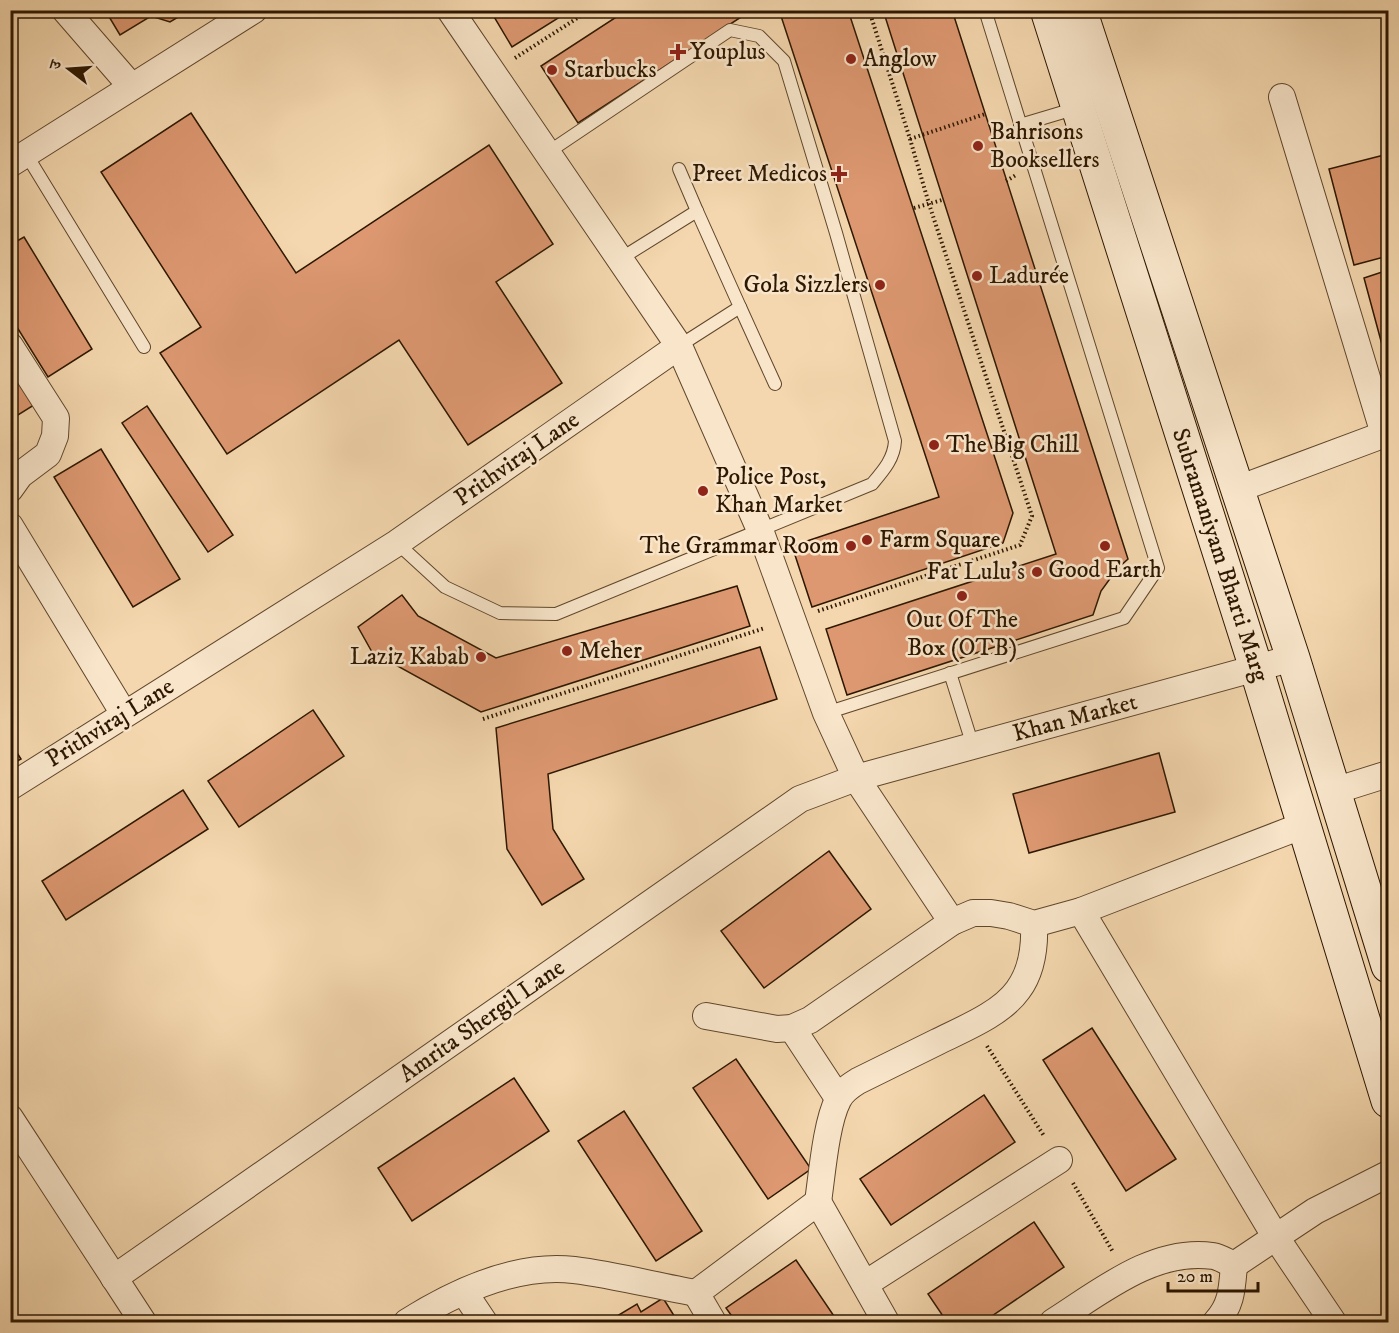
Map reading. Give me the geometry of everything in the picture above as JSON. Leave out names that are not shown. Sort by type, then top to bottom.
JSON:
[{"type":"main road","name":"Subramaniyam Bharti Marg","points":[[1047,10],[1094,103],[1238,489],[1389,966]]},
{"type":"main road","name":"Subramaniyam Bharti Marg","points":[[1080,10],[1094,103],[1256,668],[1389,1101]]},
{"type":"street","points":[[65,10],[131,86]]},
{"type":"street","points":[[18,159],[254,10]]},
{"type":"street","points":[[450,10],[679,346],[760,530],[826,713],[856,778],[952,922]]},
{"type":"street","points":[[1238,489],[1386,434],[1282,97]]},
{"type":"street","points":[[10,346],[56,418],[55,436],[48,454],[20,475],[10,489]]},
{"type":"street","name":"Prithviraj Lane","points":[[10,787],[397,543],[679,346]]},
{"type":"street","points":[[10,526],[124,714]]},
{"type":"street","name":"Khan Market","points":[[856,778],[1293,658]]},
{"type":"street","points":[[1334,791],[1389,774]]},
{"type":"street","name":"Amrita Shergil Lane","points":[[114,1278],[800,799],[856,778]]},
{"type":"street","points":[[706,1016],[777,1029],[792,1028],[810,1020],[952,922],[973,913],[1009,916],[1034,924],[1081,911],[1304,825]]},
{"type":"street","points":[[1081,911],[1275,1236],[1333,1323]]},
{"type":"street","points":[[886,1323],[818,1202],[832,1114],[838,1098],[858,1081],[973,1024],[1009,1001],[1020,988],[1030,967],[1035,945],[1034,924]]},
{"type":"street","points":[[792,1028],[838,1098]]},
{"type":"street","points":[[10,1118],[143,1323]]},
{"type":"street","points":[[866,1284],[1059,1160]]},
{"type":"street","points":[[1234,1265],[1315,1211],[1389,1174]]},
{"type":"street","points":[[407,1323],[464,1292],[498,1277],[536,1270],[573,1270],[696,1293],[818,1202]]},
{"type":"street","points":[[1053,1323],[1127,1276],[1159,1261],[1185,1256],[1214,1256],[1234,1265]]},
{"type":"street","points":[[1216,1323],[1232,1298],[1234,1265]]},
{"type":"street","points":[[464,1292],[484,1323]]},
{"type":"street","points":[[696,1293],[713,1323]]},
{"type":"lane","points":[[826,713],[1124,618],[1158,568],[985,10]]},
{"type":"lane","points":[[397,543],[445,587],[500,613],[556,614],[872,484],[888,464],[894,449],[895,441],[784,61],[759,36],[730,30],[547,153]]},
{"type":"lane","points":[[1020,125],[1094,103]]},
{"type":"lane","points":[[18,159],[144,347]]},
{"type":"lane","points":[[680,169],[775,384]]},
{"type":"lane","points":[[620,259],[697,211]]},
{"type":"lane","points":[[679,346],[740,307]]},
{"type":"lane","points":[[950,674],[973,746]]},
{"type":"path","points":[[492,73],[590,10]]},
{"type":"path","points":[[483,719],[1020,545],[1032,516],[929,204],[869,10]]},
{"type":"path","points":[[910,139],[985,114]]},
{"type":"path","points":[[914,208],[942,200]]},
{"type":"building","points":[[10,10],[26,10],[10,25]]},
{"type":"building","points":[[105,10],[190,10],[170,22],[151,16],[120,35]]},
{"type":"building","points":[[490,10],[571,10],[512,47]]},
{"type":"building","points":[[627,10],[752,10],[578,123],[541,66]]},
{"type":"building","points":[[779,10],[848,10],[1013,513],[1003,543],[812,607],[792,546],[939,497]]},
{"type":"building","points":[[883,10],[952,10],[1128,559],[1117,569],[1101,591],[1093,615],[847,695],[826,629],[1056,554]]},
{"type":"building","points":[[191,113],[296,273],[489,145],[553,244],[496,282],[562,383],[468,445],[399,340],[227,454],[160,353],[201,327],[101,172]]},
{"type":"building","points":[[1388,154],[1388,256],[1354,265],[1329,169]]},
{"type":"building","points":[[24,237],[92,349],[48,377],[10,316],[10,245]]},
{"type":"building","points":[[1388,270],[1388,367],[1364,278]]},
{"type":"building","points":[[10,366],[34,405],[10,420]]},
{"type":"building","points":[[147,406],[233,535],[208,552],[122,423]]},
{"type":"building","points":[[101,449],[180,579],[133,607],[54,477]]},
{"type":"building","points":[[737,586],[750,626],[481,712],[372,652],[358,627],[402,595],[418,616],[496,658]]},
{"type":"building","points":[[760,647],[777,699],[548,774],[553,829],[584,879],[542,905],[507,849],[496,728]]},
{"type":"building","points":[[313,710],[344,756],[239,827],[208,781]]},
{"type":"building","points":[[10,742],[21,759],[10,765]]},
{"type":"building","points":[[1159,753],[1175,812],[1029,853],[1013,794]]},
{"type":"building","points":[[183,790],[208,829],[66,920],[42,881]]},
{"type":"building","points":[[829,851],[871,909],[764,988],[721,931]]},
{"type":"building","points":[[1092,1028],[1176,1159],[1126,1191],[1043,1060]]},
{"type":"building","points":[[736,1059],[811,1169],[768,1199],[693,1088]]},
{"type":"building","points":[[514,1078],[549,1131],[412,1221],[378,1168]]},
{"type":"building","points":[[984,1095],[1015,1142],[891,1225],[860,1179]]},
{"type":"building","points":[[624,1111],[702,1231],[656,1261],[578,1141]]},
{"type":"building","points":[[1034,1222],[1064,1267],[983,1322],[947,1322],[928,1294]]},
{"type":"building","points":[[796,1260],[838,1322],[736,1322],[726,1308]]},
{"type":"building","points":[[663,1298],[678,1322],[607,1322],[637,1304],[641,1312]]},
{"type":"place","name":"Youplus","points":[[678,52]]},
{"type":"place","name":"Anglow","points":[[851,59]]},
{"type":"place","name":"Starbucks","points":[[552,70]]},
{"type":"place","name":"Bahrisons Booksellers","points":[[978,146]]},
{"type":"place","name":"Preet Medicos","points":[[839,174]]},
{"type":"place","name":"Ladurée","points":[[977,276]]},
{"type":"place","name":"Gola Sizzlers","points":[[880,285]]},
{"type":"place","name":"The Big Chill","points":[[934,445]]},
{"type":"place","name":"Police Post, Khan Market","points":[[703,491]]},
{"type":"place","name":"Farm Square","points":[[867,540]]},
{"type":"place","name":"The Grammar Room","points":[[851,546]]},
{"type":"place","name":"Good Earth","points":[[1105,546]]},
{"type":"place","name":"Fat Lulu's","points":[[1037,572]]},
{"type":"place","name":"Out Of The Box (OTB)","points":[[962,596]]},
{"type":"place","name":"Meher","points":[[567,651]]},
{"type":"place","name":"Laziz Kabab","points":[[481,657]]}]
